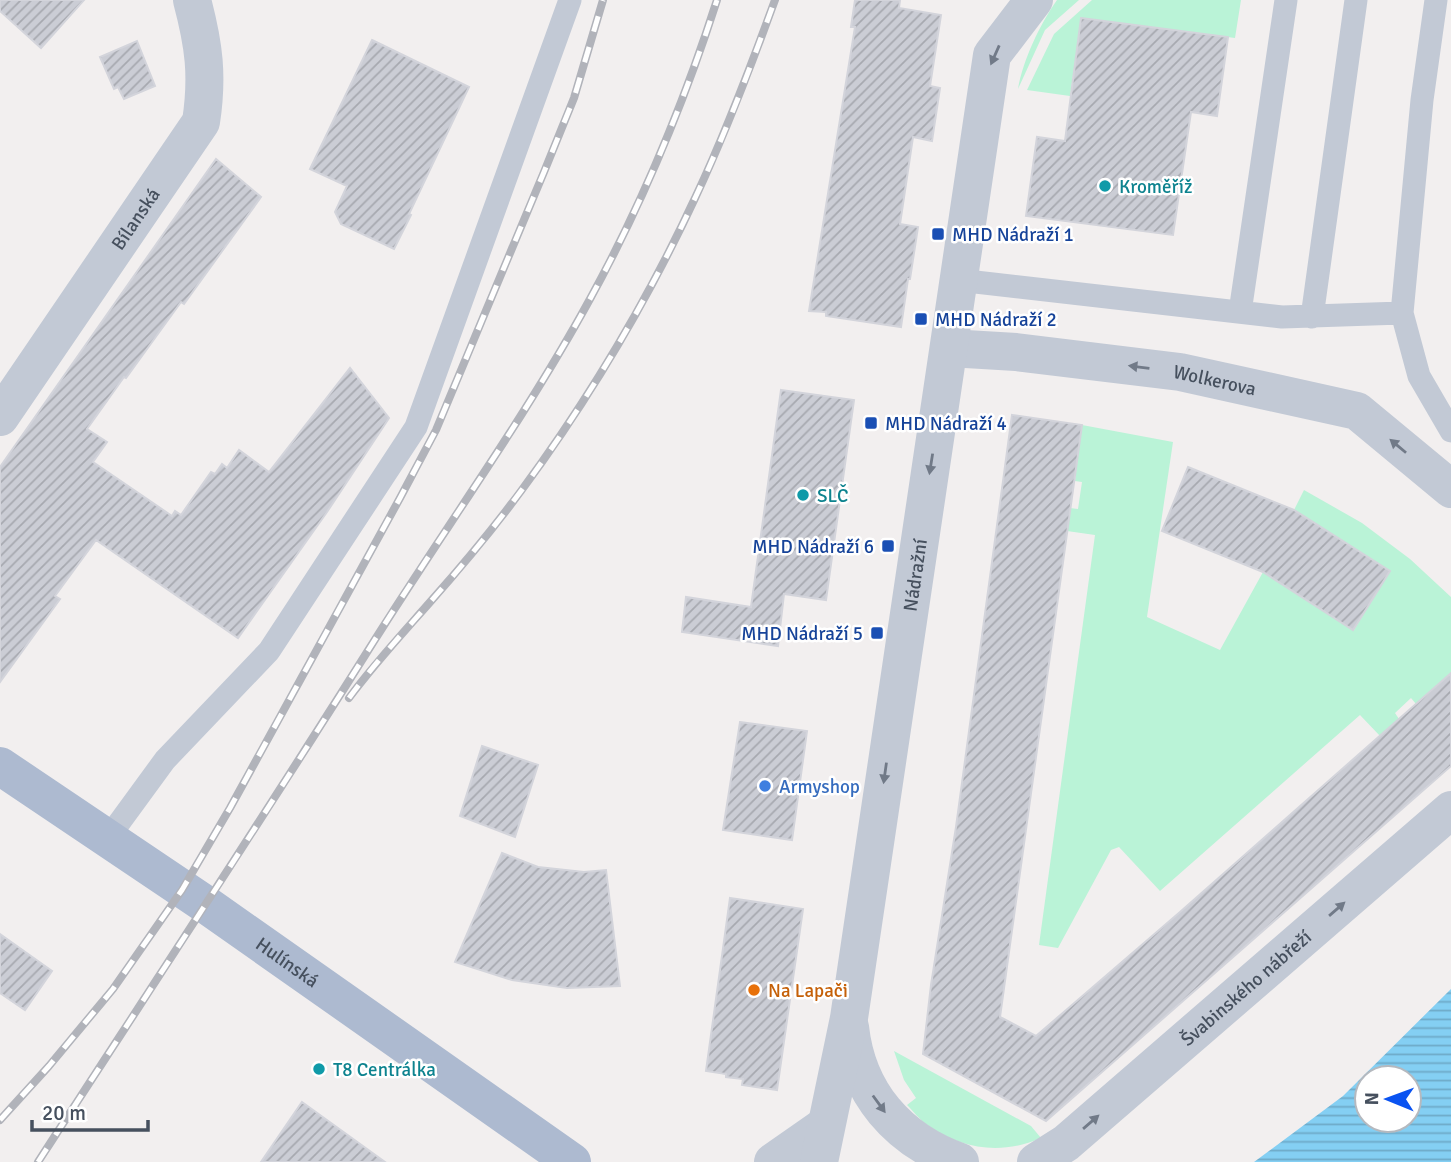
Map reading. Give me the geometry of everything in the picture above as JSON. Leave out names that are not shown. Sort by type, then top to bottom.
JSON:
[{"type":"main road","name":"Hulínská","points":[[0,766],[205,904],[572,1162]]},
{"type":"street","name":"Bílanská","points":[[0,417],[201,122],[205,61],[192,0]]},
{"type":"street","name":"Nádražní","points":[[819,1162],[849,1018],[992,55],[1034,0]]},
{"type":"street","name":"Wolkerova","points":[[949,348],[1016,352],[1180,372],[1357,411],[1451,489]]},
{"type":"street","name":"Švabinského nábřeží","points":[[1036,1162],[1066,1143],[1451,810]]},
{"type":"street","points":[[849,1018],[852,1046],[861,1073],[875,1099],[892,1121],[914,1140],[940,1155],[960,1162]]},
{"type":"street","points":[[773,1162],[826,1125]]},
{"type":"lane","points":[[108,838],[165,760],[269,651],[416,427],[570,0]]},
{"type":"lane","points":[[1240,312],[1286,0]]},
{"type":"lane","points":[[1312,317],[1356,0]]},
{"type":"lane","points":[[1436,0],[1422,100],[1402,313],[1419,376],[1451,431]]},
{"type":"lane","points":[[958,280],[1282,317],[1402,313]]},
{"type":"green space","points":[[1057,0],[1079,0],[1045,30],[1018,89],[1033,43]]},
{"type":"green space","points":[[1092,0],[1241,0],[1235,38],[1081,18],[1070,96],[1027,90],[1054,34]]},
{"type":"green space","points":[[1082,425],[1173,442],[1147,617],[1220,650],[1263,572],[1354,630],[1390,571],[1294,510],[1304,490],[1362,523],[1410,559],[1451,597],[1451,673],[1416,704],[1411,698],[1395,713],[1399,719],[1380,736],[1360,715],[1160,891],[1119,847],[1111,850],[1058,948],[1039,945],[1095,535],[1067,531],[1070,508],[1078,509],[1082,482],[1075,481]]},
{"type":"green space","points":[[894,1051],[1031,1126],[1041,1138],[1012,1147],[997,1148],[968,1144],[940,1133],[923,1122],[907,1105],[916,1098],[904,1080]]},
{"type":"water","points":[[1451,989],[1451,1162],[1254,1162],[1353,1086],[1353,1134],[1423,1134],[1423,1064],[1375,1064]]},
{"type":"building","points":[[0,0],[84,0],[41,48],[0,11]]},
{"type":"building","points":[[855,0],[900,0],[899,8],[941,15],[930,86],[940,88],[932,141],[913,137],[900,224],[918,227],[901,327],[809,311],[855,27],[851,27]]},
{"type":"building","points":[[1081,18],[1228,37],[1217,116],[1191,112],[1173,235],[1026,216],[1037,137],[1065,141]]},
{"type":"building","points":[[372,40],[469,87],[394,249],[341,224],[335,212],[347,186],[310,169]]},
{"type":"building","points":[[137,41],[155,86],[124,99],[118,87],[114,89],[100,57]]},
{"type":"building","points":[[216,159],[261,197],[184,304],[181,302],[87,429],[107,442],[93,462],[172,516],[175,511],[181,515],[211,472],[215,474],[222,464],[227,468],[239,450],[269,472],[350,368],[389,418],[238,638],[96,540],[55,596],[60,599],[0,682],[0,467]]},
{"type":"building","name":"SLČ","points":[[781,390],[854,400],[826,600],[784,594],[778,646],[682,632],[686,597],[751,607]]},
{"type":"building","points":[[1012,415],[1082,425],[1000,1017],[1036,1036],[1451,673],[1451,766],[1046,1121],[923,1054]]},
{"type":"building","points":[[1188,467],[1294,510],[1390,571],[1353,630],[1263,572],[1162,531]]},
{"type":"building","name":"Armyshop","points":[[740,722],[807,731],[792,840],[723,830]]},
{"type":"building","points":[[482,746],[538,765],[515,837],[460,816]]},
{"type":"building","points":[[502,853],[538,867],[584,872],[606,870],[620,986],[567,988],[512,980],[455,962]]},
{"type":"building","name":"Na Lapači","points":[[730,898],[803,909],[777,1090],[742,1085],[743,1079],[706,1071]]},
{"type":"building","points":[[0,934],[52,971],[25,1010],[0,993]]},
{"type":"building","points":[[302,1102],[385,1162],[261,1162]]},
{"type":"railway","points":[[0,1120],[113,989],[182,890],[400,498],[436,430],[544,172],[574,98],[603,0]]},
{"type":"railway","points":[[38,1162],[565,344],[609,263],[644,190],[691,77],[717,0]]},
{"type":"railway","points":[[349,698],[510,505],[594,385],[658,273],[707,172],[775,0]]},
{"type":"place","name":"Kroměříž","points":[[1105,186]]},
{"type":"place","name":"MHD Nádraží 1","points":[[938,234]]},
{"type":"place","name":"MHD Nádraží 2","points":[[921,319]]},
{"type":"place","name":"MHD Nádraží 4","points":[[871,423]]},
{"type":"place","name":"SLČ","points":[[803,495]]},
{"type":"place","name":"MHD Nádraží 6","points":[[888,546]]},
{"type":"place","name":"MHD Nádraží 5","points":[[877,633]]},
{"type":"place","name":"Armyshop","points":[[765,786]]},
{"type":"place","name":"Na Lapači","points":[[754,990]]},
{"type":"place","name":"T8 Centrálka","points":[[319,1069]]}]
